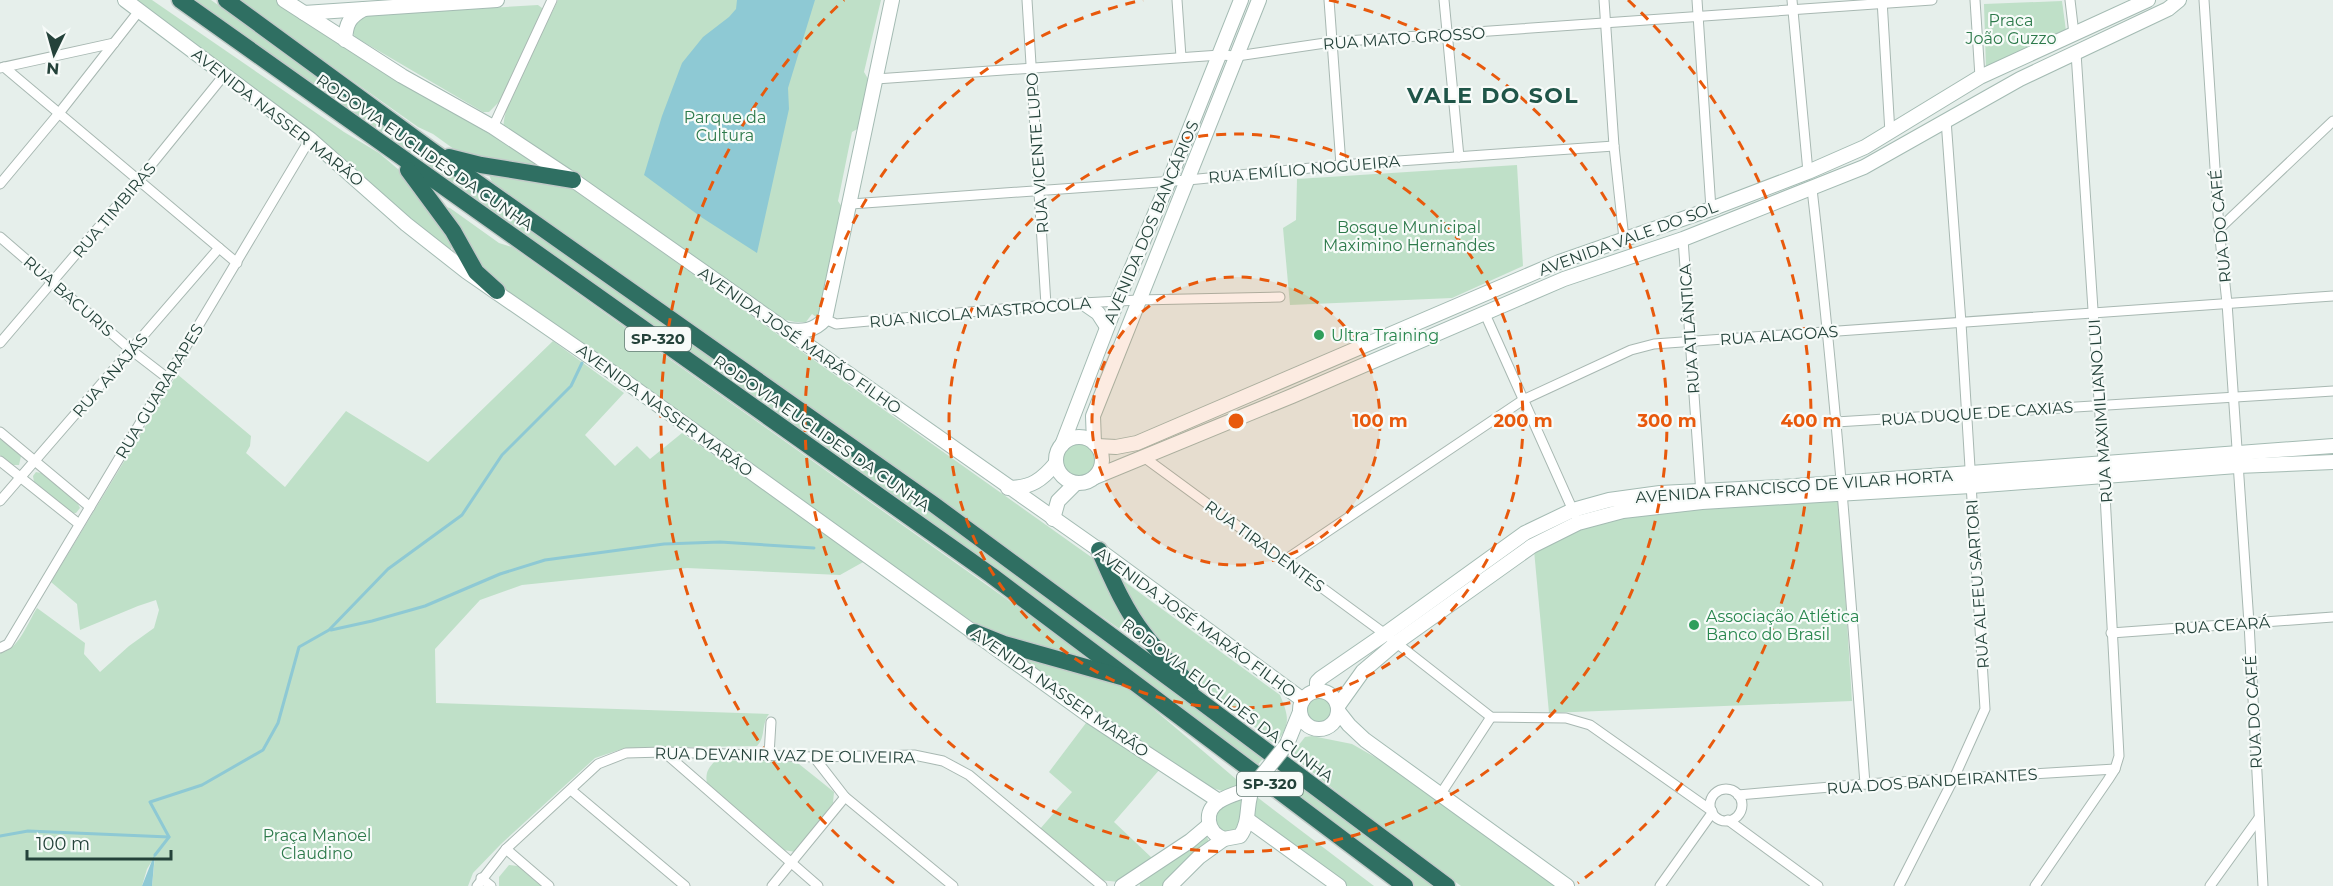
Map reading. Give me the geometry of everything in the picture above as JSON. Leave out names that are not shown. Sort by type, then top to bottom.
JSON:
[{"type":"highway","name":"RODOVIA EUCLIDES DA CUNHA","points":[[180,0],[991,575],[1406,886]]},
{"type":"highway","name":"RODOVIA EUCLIDES DA CUNHA","points":[[226,0],[431,150],[933,504],[1447,886]]},
{"type":"highway","points":[[431,150],[481,165],[573,180]]},
{"type":"highway","points":[[394,153],[428,194],[453,231],[476,272],[496,291]]},
{"type":"highway","points":[[1098,550],[1134,620],[1146,637],[1175,666],[1204,704]]},
{"type":"highway","points":[[974,632],[1004,644],[1134,681]]},
{"type":"main road","name":"AVENIDA NASSER MARÃO","points":[[125,0],[310,140],[406,224],[467,272],[622,378],[1091,717],[1219,801]]},
{"type":"main road","name":"AVENIDA JOSÉ MARÃO FILHO","points":[[284,0],[345,40],[493,127],[573,180],[1098,550],[1302,706]]},
{"type":"main road","points":[[303,13],[448,1],[497,0]]},
{"type":"main road","points":[[787,330],[803,332],[815,328],[825,320],[892,0]]},
{"type":"main road","name":"AVENIDA DOS BANCÁRIOS","points":[[1062,445],[1117,302],[1169,181],[1241,0]]},
{"type":"main road","name":"AVENIDA DOS BANCÁRIOS","points":[[1095,445],[1093,416],[1258,0]]},
{"type":"main road","name":"AVENIDA VALE DO SOL","points":[[1095,445],[1116,447],[1137,443],[1559,262],[1808,172],[1865,147],[1980,77],[2148,0]]},
{"type":"main road","name":"AVENIDA VALE DO SOL","points":[[1095,477],[1233,421],[1564,279],[1717,227],[1864,167],[1990,95],[2168,9],[2180,0]]},
{"type":"main road","points":[[345,40],[346,24],[352,15],[367,7]]},
{"type":"main road","points":[[2074,34],[2076,53]]},
{"type":"main road","points":[[1980,77],[1990,95]]},
{"type":"main road","points":[[1890,133],[1899,148]]},
{"type":"main road","points":[[1808,172],[1812,189]]},
{"type":"main road","points":[[1711,208],[1717,227]]},
{"type":"main road","points":[[1624,239],[1626,257]]},
{"type":"main road","points":[[1478,298],[1485,314]]},
{"type":"main road","points":[[1084,304],[1098,313],[1107,327]]},
{"type":"main road","points":[[1285,380],[1292,396]]},
{"type":"main road","points":[[1227,405],[1233,421]]},
{"type":"main road","points":[[1074,438],[1088,439],[1095,445],[1100,452],[1101,465],[1095,477],[1089,481],[1076,483],[1065,478],[1056,463],[1058,451],[1062,445],[1074,438]]},
{"type":"main road","points":[[1137,443],[1145,458]]},
{"type":"main road","points":[[2331,446],[2331,462]]},
{"type":"main road","name":"AVENIDA FRANCISCO DE VILAR HORTA","points":[[1317,691],[1317,682],[1321,678],[1391,639],[1483,572],[1532,546],[1576,517],[1701,497],[1971,480],[2236,459],[2279,449],[2331,446]]},
{"type":"main road","points":[[2279,449],[2280,464]]},
{"type":"main road","name":"AVENIDA FRANCISCO DE VILAR HORTA","points":[[2236,459],[2280,464],[2331,462]]},
{"type":"main road","points":[[1008,488],[1033,485],[1056,463]]},
{"type":"main road","points":[[1053,519],[1058,501],[1076,483]]},
{"type":"main road","name":"AVENIDA FRANCISCO DE VILAR HORTA","points":[[1338,709],[1363,672],[1391,639]]},
{"type":"main road","points":[[1170,886],[1199,857],[1224,839],[1240,836],[1248,820],[1247,809],[1254,786],[1288,742],[1302,706],[1317,691],[1330,694],[1349,725],[1365,740],[1567,886]]},
{"type":"main road","points":[[1302,706],[1305,722],[1309,726],[1321,729]]},
{"type":"main road","points":[[1288,742],[1331,725],[1338,709]]},
{"type":"main road","points":[[1224,839],[1215,834],[1209,825],[1209,813],[1219,801],[1254,786]]},
{"type":"main road","points":[[1248,820],[1339,886]]},
{"type":"main road","points":[[1129,884],[1209,825]]},
{"type":"street","points":[[493,127],[552,0]]},
{"type":"street","name":"RUA VICENTE LUPO","points":[[1027,0],[1046,305]]},
{"type":"street","points":[[1177,0],[1181,57]]},
{"type":"street","points":[[1329,0],[1341,165]]},
{"type":"street","points":[[1444,0],[1459,157]]},
{"type":"street","points":[[1604,0],[1614,146],[1624,239]]},
{"type":"street","points":[[1697,0],[1711,208]]},
{"type":"street","points":[[1792,0],[1808,172]]},
{"type":"street","name":"RUA MATO GROSSO","points":[[876,79],[1181,57],[1237,56],[1332,42],[1932,0]]},
{"type":"street","points":[[1975,0],[1980,77]]},
{"type":"street","points":[[2070,0],[2074,34]]},
{"type":"street","name":"RUA DO CAFÉ","points":[[2204,0],[2249,623],[2263,886]]},
{"type":"street","points":[[1882,2],[1890,133]]},
{"type":"street","points":[[0,184],[139,11]]},
{"type":"street","points":[[2,67],[114,43]]},
{"type":"street","name":"RUA MAXIMILIANO LUI","points":[[2076,53],[2104,469],[2119,756],[2115,769]]},
{"type":"street","points":[[2,67],[60,112],[237,262]]},
{"type":"street","name":"RUA TIMBIRAS","points":[[0,344],[225,74]]},
{"type":"street","name":"RUA ALFEU SARTORI","points":[[1899,886],[1954,778],[1985,709],[1946,120]]},
{"type":"street","points":[[2219,229],[2333,121]]},
{"type":"street","name":"RUA GUARARAPES","points":[[4,646],[310,140]]},
{"type":"street","name":"RUA EMÍLIO NOGUEIRA","points":[[851,204],[1614,146]]},
{"type":"street","points":[[1812,189],[1828,331],[1866,783]]},
{"type":"street","name":"RUA BACURIS","points":[[0,237],[131,350],[166,377]]},
{"type":"street","name":"RUA ATLÂNTICA","points":[[1683,239],[1701,497]]},
{"type":"street","name":"RUA ANAJÁS","points":[[0,501],[219,248]]},
{"type":"street","name":"RUA ALAGOAS","points":[[1285,560],[1523,400],[1631,350],[1654,344],[2333,296]]},
{"type":"street","name":"RUA NICOLA MASTROCOLA","points":[[825,320],[836,324],[1046,305],[1138,300],[1280,297]]},
{"type":"street","points":[[1485,314],[1576,517]]},
{"type":"street","name":"RUA DUQUE DE CAXIAS","points":[[1836,422],[2333,391]]},
{"type":"street","points":[[0,432],[90,507]]},
{"type":"street","name":"RUA TIRADENTES","points":[[1145,458],[1391,639],[1491,717]]},
{"type":"street","points":[[0,460],[79,524]]},
{"type":"street","name":"RUA CEARÁ","points":[[2111,633],[2333,617]]},
{"type":"street","points":[[1440,795],[1491,717],[1579,720],[1590,725],[1712,815],[1728,820],[1818,886]]},
{"type":"street","points":[[768,755],[771,722]]},
{"type":"street","points":[[664,752],[818,886]]},
{"type":"street","name":"RUA DEVANIR VAZ DE OLIVEIRA","points":[[479,882],[506,849],[598,764],[626,753],[664,752],[814,757],[914,755],[943,761],[969,775],[1102,886]]},
{"type":"street","points":[[814,757],[845,797],[953,886]]},
{"type":"street","points":[[2035,886],[2115,769]]},
{"type":"street","name":"RUA DOS BANDEIRANTES","points":[[1738,795],[1866,783],[2115,769]]},
{"type":"street","points":[[1660,886],[1712,815],[1712,798],[1717,792],[1726,789],[1738,795],[1741,805]]},
{"type":"street","points":[[571,790],[685,886]]},
{"type":"street","points":[[1728,820],[1737,815],[1749,795]]},
{"type":"street","points":[[772,886],[845,797]]},
{"type":"street","points":[[2210,886],[2259,818]]},
{"type":"street","points":[[506,849],[549,886]]},
{"type":"street","points":[[479,882],[491,886]]},
{"type":"green space","points":[[136,0],[152,0],[344,132],[379,153],[406,176],[453,243],[451,249],[446,249],[307,129]]},
{"type":"green space","points":[[190,0],[211,0],[887,477],[1265,756],[1256,767]]},
{"type":"green space","points":[[238,0],[277,0],[343,44],[550,173],[469,160],[433,134],[418,127]]},
{"type":"green space","name":"Parque da Cultura","points":[[558,0],[881,0],[864,72],[870,82],[861,127],[852,132],[838,201],[844,210],[819,319],[812,314],[806,322],[782,319],[504,129],[504,118],[516,85]]},
{"type":"green space","name":"Praca João Guzzo","points":[[2062,1],[2066,31],[1986,69],[1984,4]]},
{"type":"green space","points":[[538,5],[542,8],[543,14],[500,101],[489,112],[483,112],[355,37],[352,31],[354,20],[359,16]]},
{"type":"green space","name":"Bosque Municipal Maximino Hernandes","points":[[1517,165],[1523,266],[1452,298],[1290,305],[1283,228],[1296,220],[1297,179]]},
{"type":"green space","points":[[493,173],[559,183],[576,191],[1101,564],[1132,631],[1127,632],[1118,628],[543,223],[492,182],[489,175]]},
{"type":"green space","points":[[445,207],[450,208],[499,243],[512,247],[1092,660],[994,637],[486,278]]},
{"type":"green space","name":"Praça Manoel Claudino","points":[[553,341],[624,393],[585,435],[615,466],[637,446],[650,459],[682,433],[865,561],[840,575],[687,568],[522,585],[480,600],[435,649],[436,703],[769,714],[762,739],[757,746],[625,748],[595,758],[501,844],[473,873],[468,886],[152,886],[155,856],[147,869],[142,886],[0,886],[0,653],[17,642],[37,608],[85,643],[84,654],[100,672],[129,646],[154,628],[159,610],[156,600],[80,630],[77,604],[51,582],[177,374],[251,436],[250,446],[246,453],[285,487],[346,411],[428,462]]},
{"type":"green space","points":[[0,439],[21,456],[19,465],[13,465],[0,455]]},
{"type":"green space","points":[[1079,441],[1093,446],[1098,460],[1093,474],[1079,479],[1065,474],[1060,460],[1065,446]]},
{"type":"green space","points":[[36,472],[41,473],[77,502],[80,508],[76,513],[71,513],[34,482],[33,476]]},
{"type":"green space","name":"Associação Atlética Banco do Brasil","points":[[1839,496],[1852,701],[1549,713],[1534,550],[1580,527],[1624,514]]},
{"type":"green space","points":[[1114,574],[1280,695],[1287,721],[1284,731],[1275,744],[1164,651]]},
{"type":"green space","points":[[1028,658],[1124,684],[1243,785],[1229,793],[1209,787],[1148,748],[1026,661]]},
{"type":"green space","points":[[1319,693],[1331,698],[1336,710],[1331,722],[1319,727],[1307,722],[1302,710],[1307,698]]},
{"type":"green space","points":[[1089,719],[1160,769],[1114,822],[1153,859],[1119,882],[1099,880],[1040,829],[1072,792],[1049,772]]},
{"type":"green space","points":[[1312,736],[1352,744],[1401,772],[1556,886],[1461,886],[1396,839],[1291,755],[1305,737]]},
{"type":"green space","points":[[716,760],[799,764],[834,792],[833,803],[795,852],[784,850],[707,784],[708,771]]},
{"type":"green space","points":[[1280,769],[1438,886],[1412,886],[1271,779]]},
{"type":"green space","points":[[1249,793],[1237,830],[1220,833],[1212,814],[1215,809]]},
{"type":"green space","points":[[1257,797],[1374,886],[1344,886],[1258,824],[1251,813],[1251,805]]},
{"type":"green space","points":[[1201,837],[1207,837],[1210,844],[1165,886],[1140,886],[1139,882]]},
{"type":"green space","points":[[509,865],[518,866],[541,886],[499,886],[499,877]]},
{"type":"water","points":[[737,0],[815,0],[788,88],[789,109],[757,253],[701,217],[644,175],[662,116],[682,63],[703,37],[736,9]]},
{"type":"water","points":[[155,853],[152,886],[142,886]]},
{"type":"waterway","points":[[155,855],[169,837],[150,802],[202,785],[263,750],[278,723],[299,647],[329,630],[388,569],[462,515],[502,455],[571,386],[582,363]]},
{"type":"waterway","points":[[331,630],[425,606],[500,574],[545,560],[664,544],[720,542],[814,548]]},
{"type":"waterway","points":[[0,836],[28,831],[169,837]]},
{"type":"place","name":"Ultra Training","points":[[1319,335]]},
{"type":"place","name":"Associação Atlética Banco do Brasil","points":[[1694,625]]},
{"type":"district","name":"VALE DO SOL","points":[[1493,95]]}]
